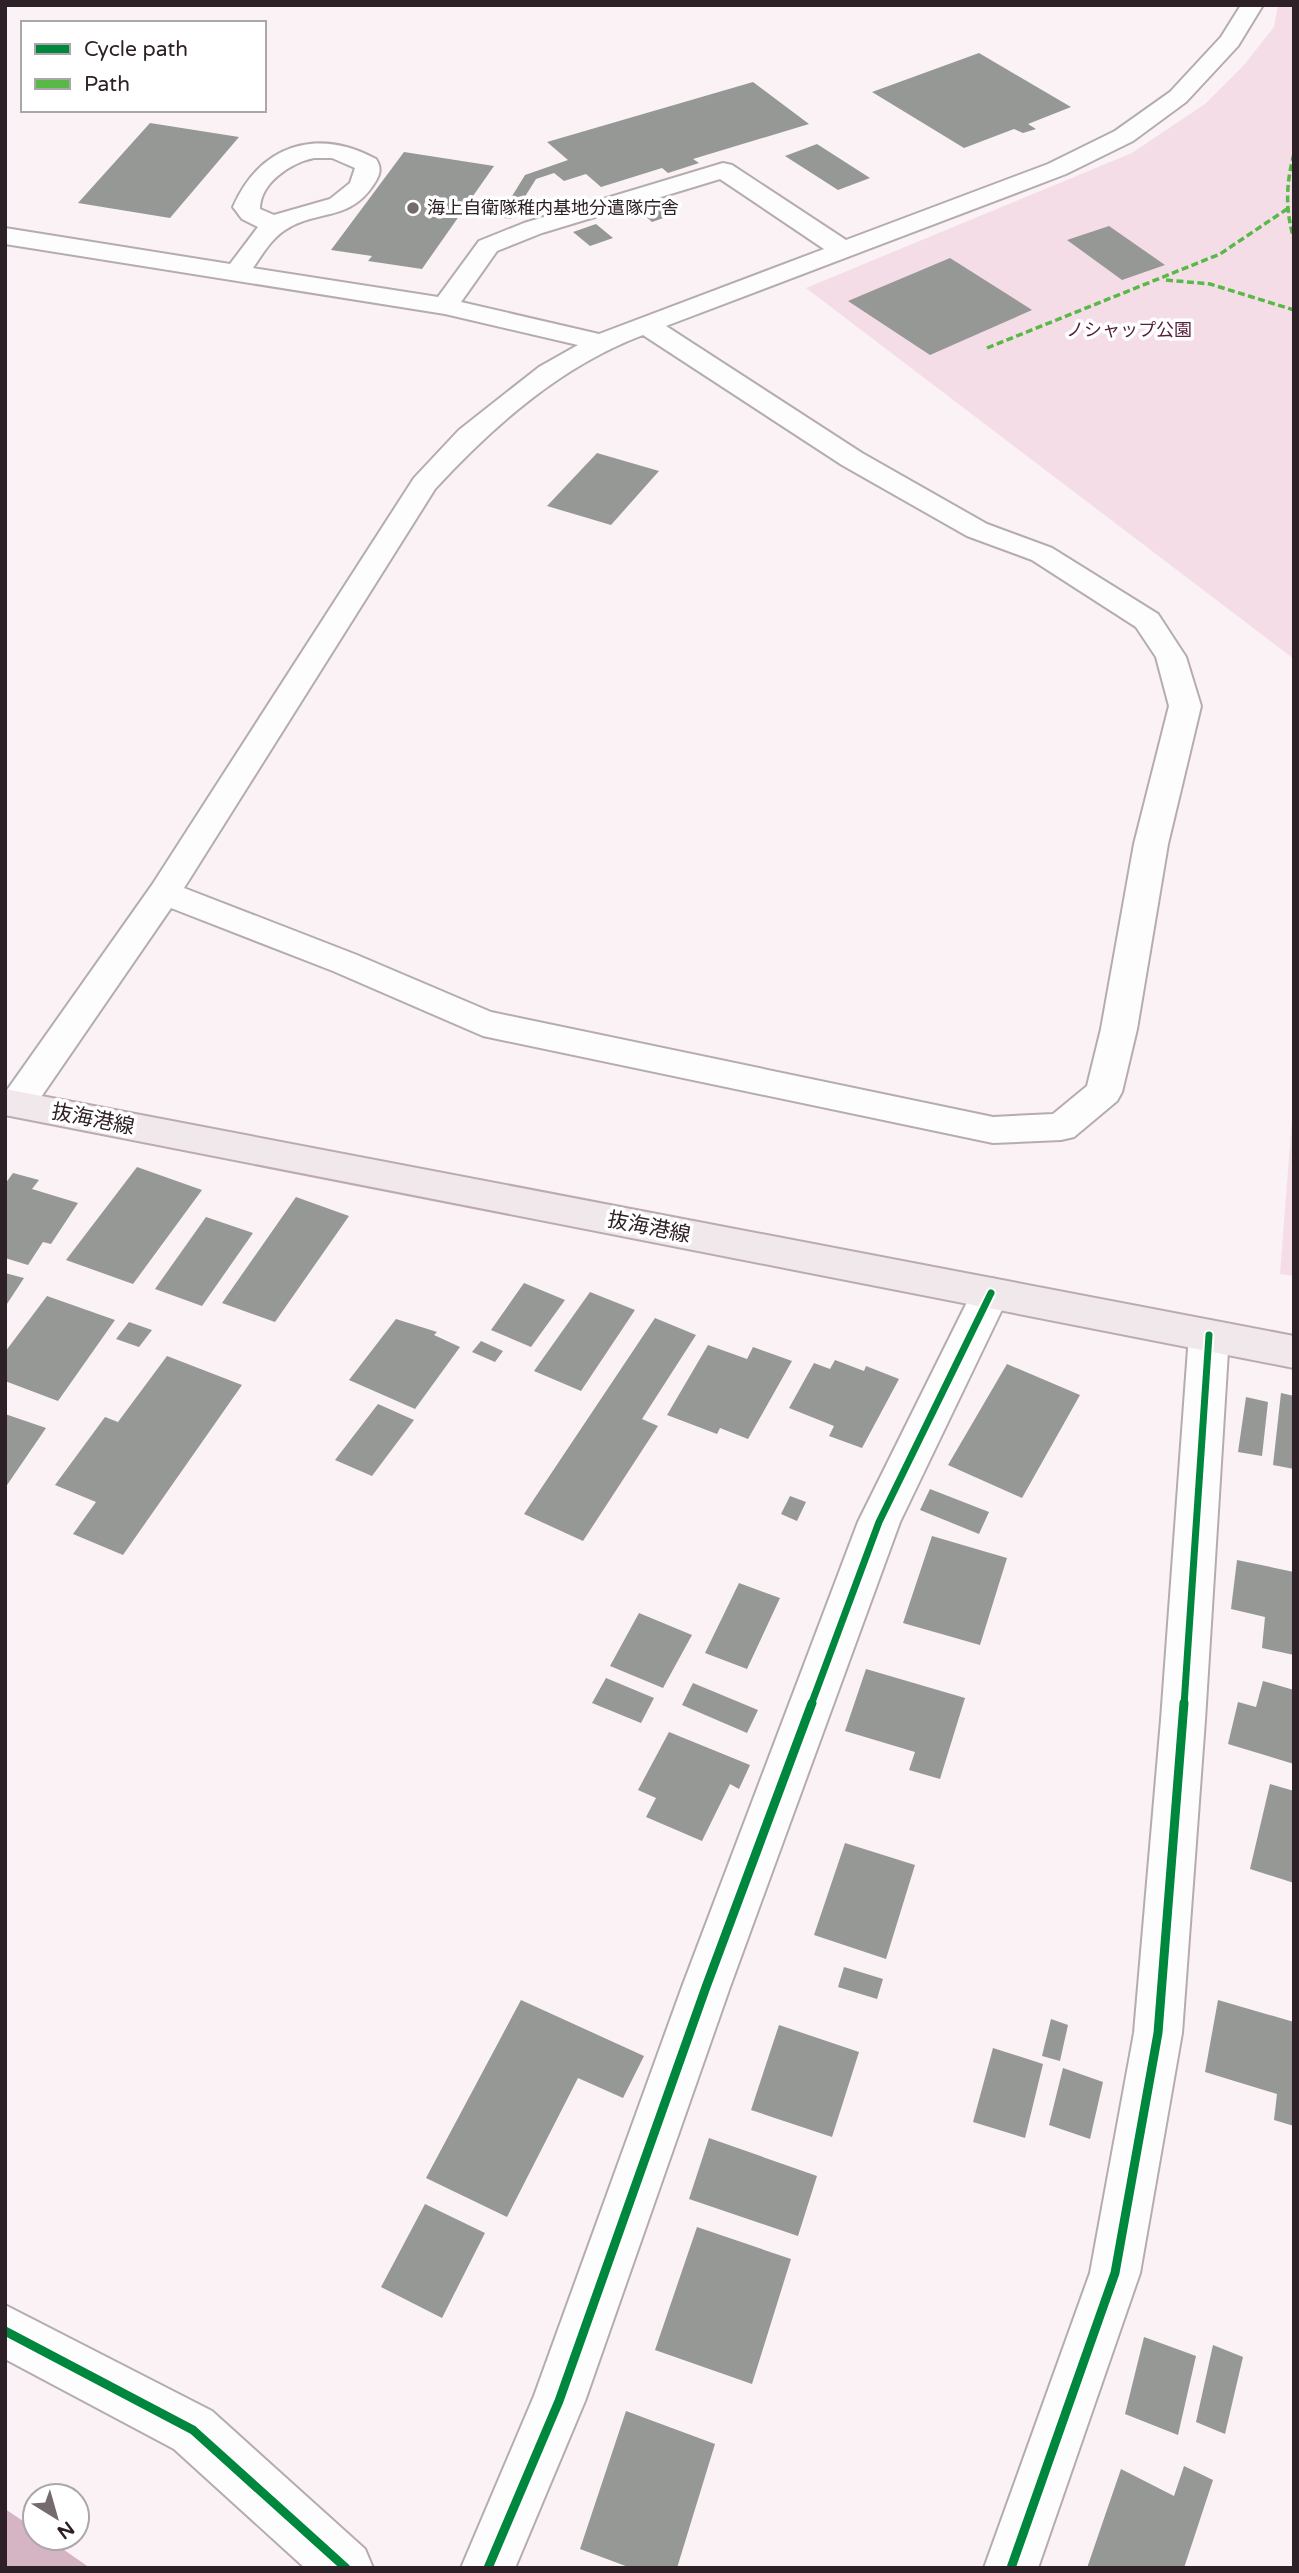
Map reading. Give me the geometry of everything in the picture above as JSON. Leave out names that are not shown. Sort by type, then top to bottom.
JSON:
[{"type":"main road","name":"抜海港線","points":[[11,1103],[1294,1352]]},
{"type":"street","points":[[11,1103],[164,893],[424,484],[469,436],[549,373],[601,342],[1057,169],[1124,136],[1186,89],[1230,41],[1252,5]]},
{"type":"street","points":[[445,306],[488,246],[533,228],[723,170],[844,250]]},
{"type":"street","points":[[236,274],[275,225]]},
{"type":"street","points":[[5,236],[445,306],[601,342]]},
{"type":"street","points":[[164,893],[345,964],[483,1023],[780,1087],[993,1130],[1062,1126],[1104,1092],[1119,1029],[1151,844],[1185,706],[1171,657],[1147,621],[1136,613],[1042,554],[977,530],[852,459],[646,325]]},
{"type":"street","points":[[488,2568],[559,2400],[706,1987],[879,1522],[990,1293]]},
{"type":"street","points":[[1011,2568],[1115,2273],[1158,2033],[1183,1720],[1209,1335]]},
{"type":"street","points":[[5,2331],[192,2430],[346,2568]]},
{"type":"green space","name":"ノシャップ公園","points":[[1278,5],[1294,5],[1294,659],[806,288],[1132,153],[1205,104],[1244,65],[1274,27]]},
{"type":"green space","points":[[1294,1094],[1294,1276],[1280,1274]]},
{"type":"shaded area","points":[[5,2509],[21,2520],[21,2552],[67,2552],[90,2568],[5,2568]]},
{"type":"building","points":[[979,53],[1071,107],[1028,124],[1036,129],[1023,133],[1014,129],[964,148],[872,92]]},
{"type":"building","points":[[753,82],[809,124],[693,159],[699,163],[668,173],[662,168],[601,187],[586,174],[564,181],[554,173],[536,179],[511,219],[462,212],[422,269],[368,261],[372,256],[331,250],[404,152],[494,166],[466,206],[503,211],[525,175],[568,160],[547,142]]},
{"type":"building","points":[[150,123],[239,137],[170,218],[78,203]]},
{"type":"building","points":[[817,144],[870,178],[838,190],[785,156]]},
{"type":"building","points":[[663,207],[672,215],[652,222],[643,214]]},
{"type":"building","points":[[596,224],[613,238],[590,246],[573,232]]},
{"type":"building","points":[[1109,226],[1165,265],[1122,280],[1067,240]]},
{"type":"building","points":[[950,258],[1032,310],[930,355],[848,301]]},
{"type":"building","points":[[597,453],[659,471],[611,525],[547,506]]},
{"type":"building","points":[[137,1167],[202,1190],[133,1284],[66,1260]]},
{"type":"building","points":[[13,1173],[39,1180],[32,1189],[78,1203],[51,1244],[43,1242],[28,1265],[5,1258],[5,1184]]},
{"type":"building","points":[[296,1197],[349,1216],[275,1322],[222,1303]]},
{"type":"building","points":[[206,1217],[253,1233],[202,1306],[155,1289]]},
{"type":"building","points":[[5,1273],[24,1278],[5,1307]]},
{"type":"building","points":[[524,1283],[565,1300],[531,1347],[491,1330]]},
{"type":"building","points":[[590,1292],[635,1310],[581,1391],[534,1371]]},
{"type":"building","points":[[47,1296],[115,1320],[58,1401],[5,1381],[5,1352]]},
{"type":"building","points":[[655,1318],[696,1335],[642,1419],[658,1426],[583,1541],[524,1514]]},
{"type":"building","points":[[396,1319],[437,1332],[434,1335],[460,1347],[415,1409],[349,1380]]},
{"type":"building","points":[[129,1322],[152,1330],[139,1347],[116,1339]]},
{"type":"building","points":[[481,1341],[503,1351],[495,1362],[472,1352]]},
{"type":"building","points":[[708,1345],[747,1359],[753,1347],[792,1361],[748,1439],[720,1428],[717,1434],[667,1415]]},
{"type":"building","points":[[167,1356],[242,1385],[123,1555],[73,1534],[96,1502],[55,1485],[105,1417],[118,1422]]},
{"type":"building","points":[[835,1360],[864,1371],[866,1366],[899,1379],[862,1448],[829,1436],[834,1426],[789,1408],[814,1363],[830,1369]]},
{"type":"building","points":[[1007,1364],[1080,1395],[1022,1498],[948,1465]]},
{"type":"building","points":[[1281,1393],[1294,1396],[1294,1469],[1273,1465]]},
{"type":"building","points":[[1246,1397],[1268,1402],[1262,1456],[1238,1452]]},
{"type":"building","points":[[378,1404],[414,1420],[372,1476],[335,1460]]},
{"type":"building","points":[[5,1414],[46,1428],[5,1488]]},
{"type":"building","points":[[930,1489],[989,1512],[979,1534],[920,1510]]},
{"type":"building","points":[[790,1496],[806,1502],[797,1521],[781,1514]]},
{"type":"building","points":[[932,1536],[1007,1558],[980,1645],[903,1623]]},
{"type":"building","points":[[1237,1560],[1294,1572],[1294,1655],[1262,1648],[1265,1617],[1231,1609]]},
{"type":"building","points":[[739,1583],[780,1598],[747,1669],[705,1653]]},
{"type":"building","points":[[639,1613],[692,1635],[663,1688],[610,1666]]},
{"type":"building","points":[[866,1669],[965,1698],[940,1779],[909,1770],[915,1752],[845,1731]]},
{"type":"building","points":[[606,1678],[654,1698],[641,1723],[592,1703]]},
{"type":"building","points":[[1263,1681],[1294,1690],[1294,1764],[1228,1744],[1238,1702],[1256,1707]]},
{"type":"building","points":[[693,1683],[758,1710],[747,1733],[682,1705]]},
{"type":"building","points":[[669,1732],[750,1765],[739,1789],[730,1784],[702,1841],[646,1817],[656,1798],[638,1790]]},
{"type":"building","points":[[1270,1784],[1294,1791],[1294,1883],[1250,1869]]},
{"type":"building","points":[[845,1843],[915,1865],[886,1959],[814,1935]]},
{"type":"building","points":[[844,1967],[883,1979],[877,1999],[838,1987]]},
{"type":"building","points":[[521,2000],[644,2056],[623,2098],[578,2078],[507,2217],[426,2178]]},
{"type":"building","points":[[1218,2000],[1294,2022],[1294,2126],[1274,2120],[1277,2094],[1205,2072]]},
{"type":"building","points":[[1051,2019],[1068,2025],[1060,2061],[1042,2056]]},
{"type":"building","points":[[779,2025],[859,2052],[832,2137],[751,2110]]},
{"type":"building","points":[[993,2048],[1043,2064],[1025,2138],[973,2122]]},
{"type":"building","points":[[1063,2068],[1103,2082],[1090,2139],[1049,2125]]},
{"type":"building","points":[[709,2138],[817,2176],[798,2236],[689,2199]]},
{"type":"building","points":[[425,2204],[485,2233],[442,2318],[381,2287]]},
{"type":"building","points":[[697,2227],[791,2259],[752,2384],[655,2350]]},
{"type":"building","points":[[1144,2337],[1196,2356],[1178,2435],[1125,2414]]},
{"type":"building","points":[[1213,2345],[1243,2357],[1225,2434],[1196,2422]]},
{"type":"building","points":[[626,2411],[715,2444],[677,2568],[631,2568],[580,2549]]},
{"type":"building","points":[[1184,2466],[1213,2480],[1184,2568],[1087,2568],[1121,2469],[1174,2496]]},
{"type":"marked path","points":[[1294,154],[1287,196],[1288,217],[1294,239]]},
{"type":"marked path","points":[[987,348],[1220,254],[1287,209]]},
{"type":"marked path","points":[[1166,280],[1210,284],[1294,310]]},
{"type":"cycle path","points":[[488,2568],[559,2401],[706,1987],[879,1522],[991,1293]]},
{"type":"cycle path","points":[[1011,2568],[1115,2273],[1158,2033],[1183,1720],[1209,1335]]},
{"type":"cycle path","points":[[5,2331],[193,2430],[346,2568]]},
{"type":"place","name":"海上自衛隊稚内基地分遣隊庁舎","points":[[413,208]]}]
